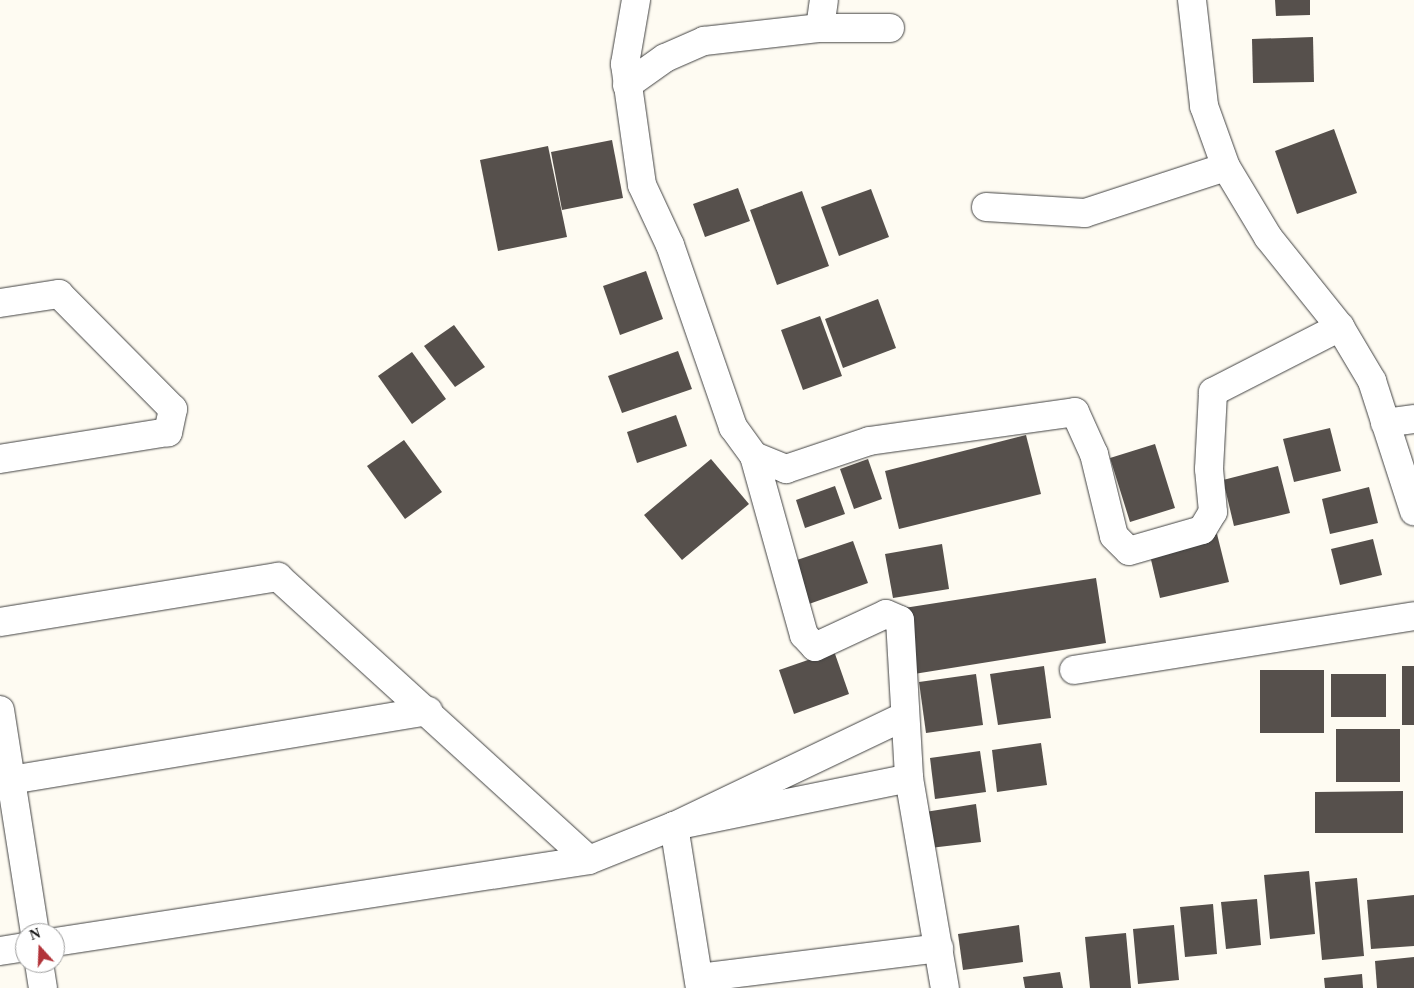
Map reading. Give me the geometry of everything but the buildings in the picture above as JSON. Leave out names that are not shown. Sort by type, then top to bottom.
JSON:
[{"type":"street","points":[[636,0],[625,64],[642,185],[670,246],[733,427],[754,456],[774,540],[810,643],[815,647],[886,614],[900,620],[903,717],[909,778],[939,948],[944,988]]},
{"type":"street","points":[[820,28],[824,0]]},
{"type":"street","points":[[1192,0],[1204,106],[1226,167],[1268,237],[1340,327],[1372,381],[1414,511]]},
{"type":"street","points":[[627,85],[665,58],[704,41],[820,28],[890,28]]},
{"type":"street","points":[[986,207],[1085,213],[1226,167]]},
{"type":"street","points":[[0,303],[59,294],[173,409],[168,432],[0,459]]},
{"type":"street","points":[[754,456],[786,468],[870,441],[1076,412],[1094,454],[1114,536],[1129,552],[1202,530],[1213,512],[1209,469],[1213,392],[1340,327]]},
{"type":"street","points":[[1385,423],[1414,419]]},
{"type":"street","points":[[0,622],[278,577],[590,860]]},
{"type":"street","points":[[1074,670],[1414,616]]},
{"type":"street","points":[[0,710],[5,781],[33,923]]},
{"type":"street","points":[[5,781],[428,712]]},
{"type":"street","points":[[65,940],[590,860],[674,826],[903,717]]},
{"type":"street","points":[[674,826],[909,778]]},
{"type":"street","points":[[674,826],[699,983],[939,948]]},
{"type":"street","points":[[0,951],[15,949]]},
{"type":"street","points":[[41,973],[43,988]]}]
